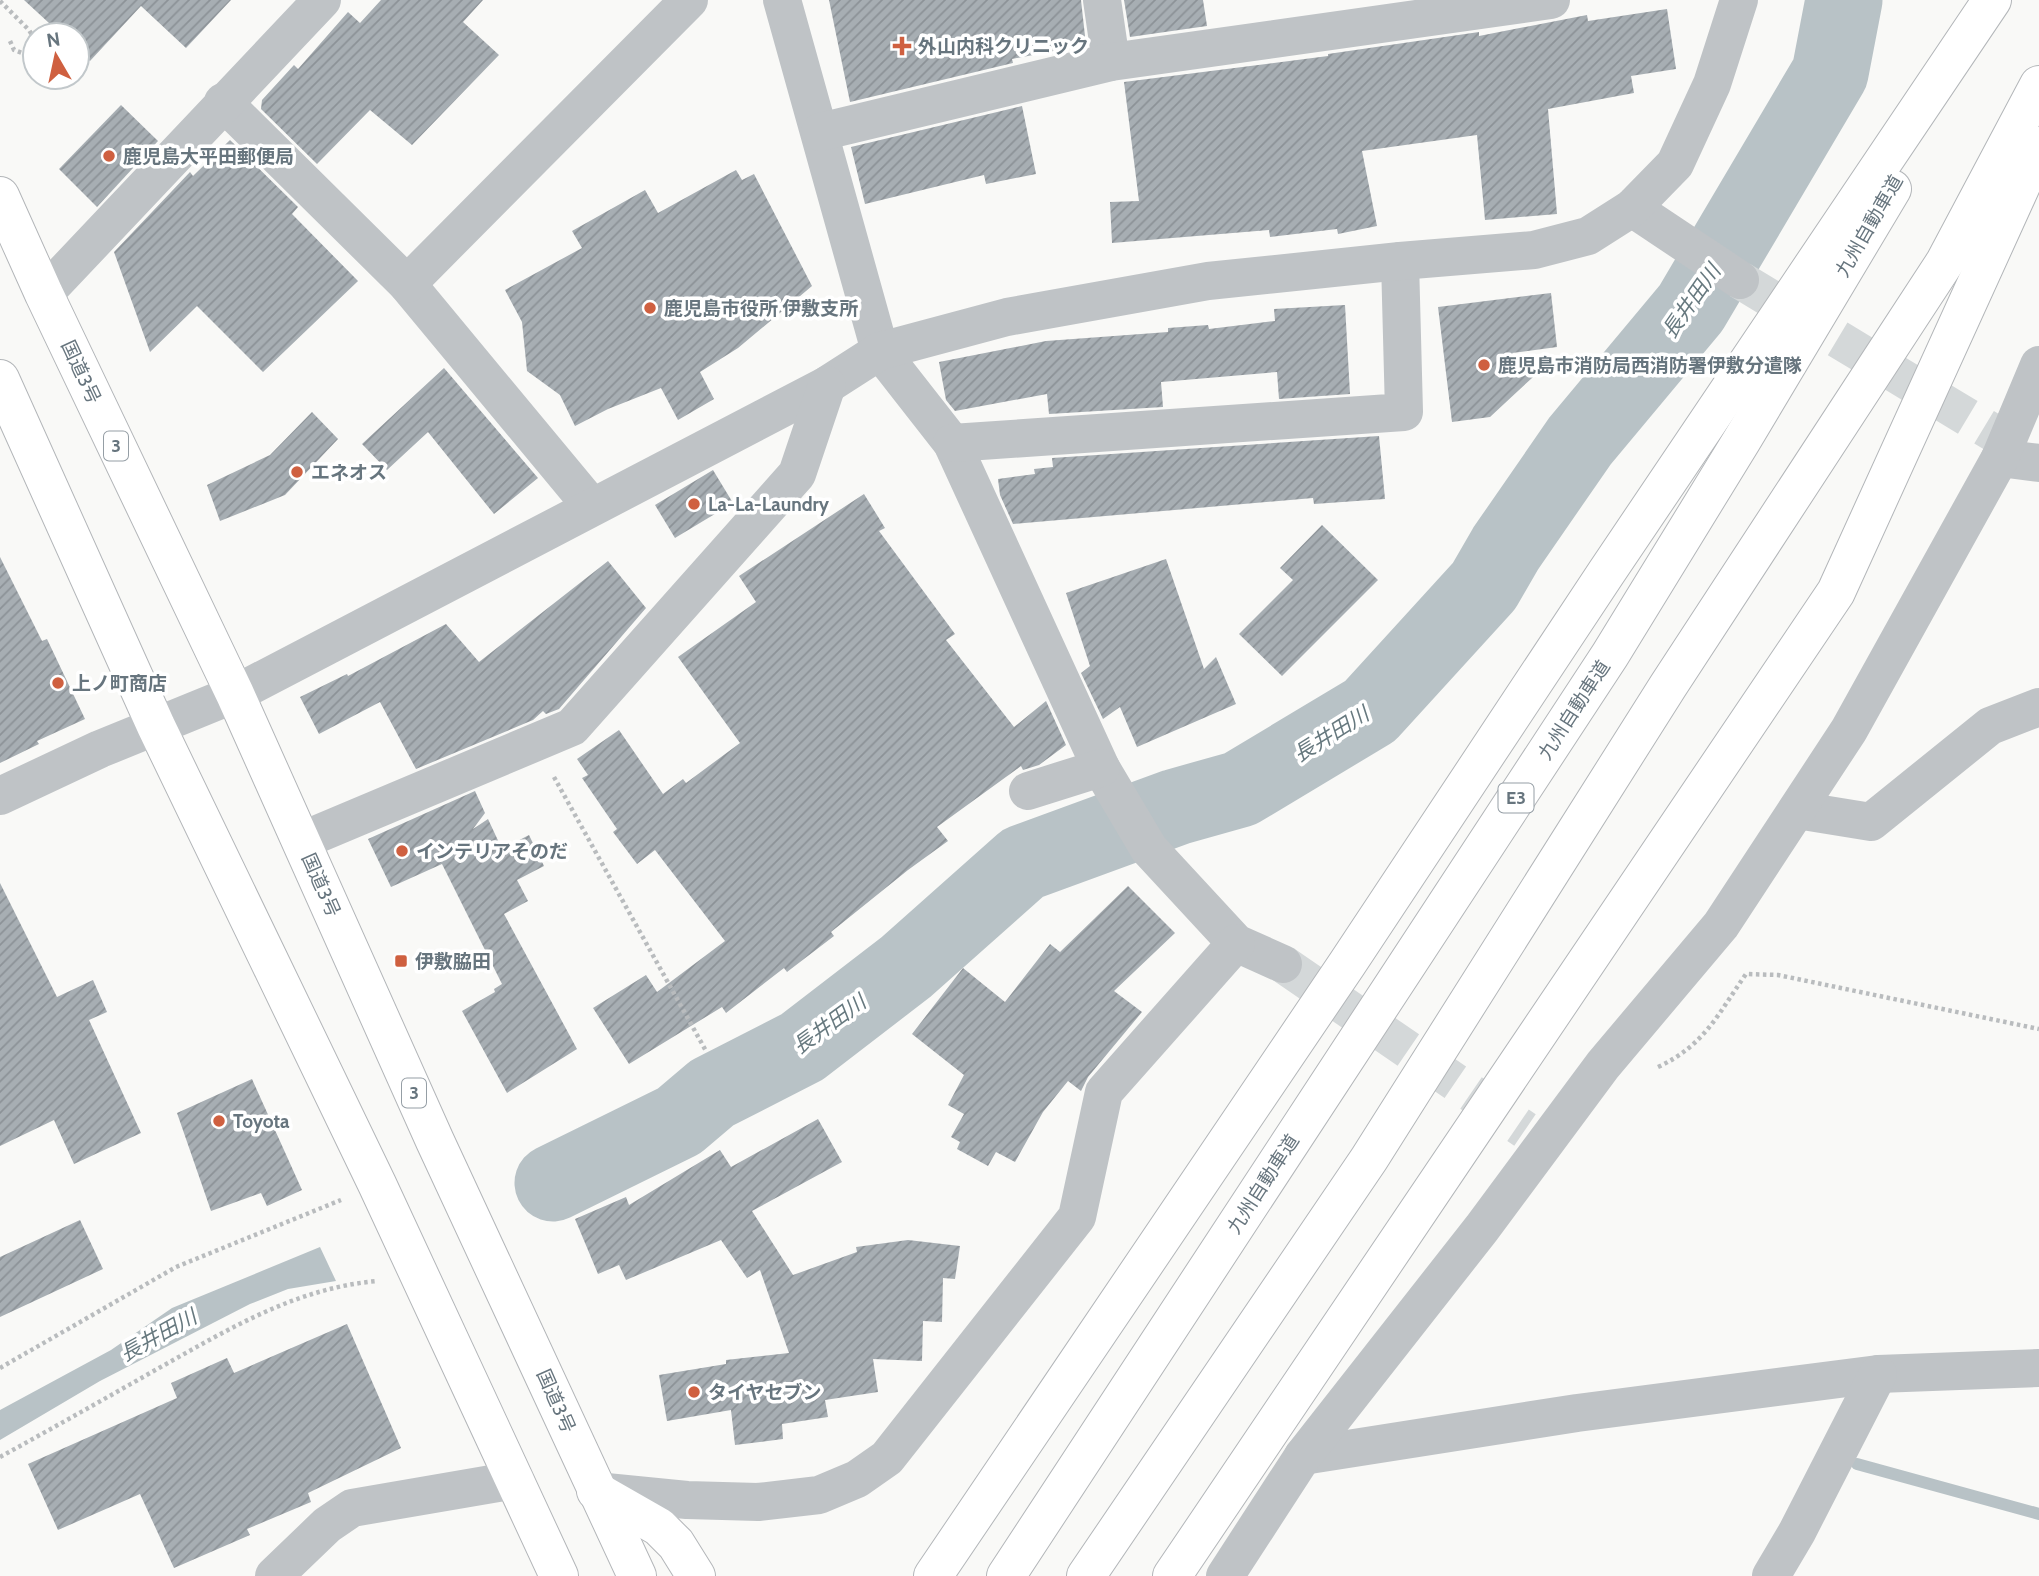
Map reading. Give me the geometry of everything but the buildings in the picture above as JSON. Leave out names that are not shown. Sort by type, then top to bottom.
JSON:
[{"type":"highway","points":[[933,1576],[1348,964],[1606,573],[1994,0]]},
{"type":"highway","name":"九州自動車道","points":[[1006,1576],[1611,655],[1872,225],[1994,0]]},
{"type":"highway","points":[[1086,1576],[1369,1160],[1676,675],[1945,262],[2039,85]]},
{"type":"highway","points":[[1172,1576],[1836,592],[2039,146]]},
{"type":"highway","name":"国道3号","points":[[0,196],[234,694],[596,1491],[638,1576]]},
{"type":"highway","points":[[0,379],[156,726],[377,1184],[559,1576]]},
{"type":"highway","points":[[596,1491],[659,1527],[676,1544],[696,1576]]},
{"type":"street","points":[[44,294],[321,0]]},
{"type":"street","points":[[407,284],[689,0]]},
{"type":"street","points":[[782,0],[880,351],[952,443],[1101,768],[1149,849],[1236,943],[1283,964]]},
{"type":"street","points":[[1102,0],[1111,62]]},
{"type":"street","points":[[820,132],[1111,62],[1551,0]]},
{"type":"street","points":[[0,796],[234,694],[827,385],[880,351],[1007,317],[1208,281],[1534,250],[1588,236],[1632,208],[1675,164],[1712,84],[1739,0]]},
{"type":"street","points":[[223,102],[407,284],[592,507]]},
{"type":"street","points":[[1632,208],[1737,278]]},
{"type":"street","points":[[952,443],[1404,412],[1400,261]]},
{"type":"street","points":[[1225,1576],[1303,1456],[1474,1239],[1534,1138],[1603,1065],[1721,925],[1849,730],[2000,458],[2039,365]]},
{"type":"street","points":[[301,841],[572,727],[797,474],[827,385]]},
{"type":"street","points":[[2000,458],[2039,463]]},
{"type":"street","points":[[1797,810],[1871,822],[1990,726],[2039,707]]},
{"type":"street","points":[[1028,791],[1101,768]]},
{"type":"street","points":[[596,1491],[687,1500],[758,1502],[819,1495],[857,1479],[887,1458],[1077,1217],[1104,1092],[1236,943]]},
{"type":"street","points":[[1303,1456],[1577,1413],[1878,1374],[2039,1368]]},
{"type":"street","points":[[1771,1576],[1797,1532],[1878,1374]]},
{"type":"street","points":[[274,1576],[327,1525],[352,1508],[515,1480]]},
{"type":"path","points":[[0,1],[21,22]]},
{"type":"path","points":[[10,41],[14,50],[21,53]]},
{"type":"path","points":[[535,743],[706,1051]]},
{"type":"path","points":[[1603,1065],[1650,1071],[1681,1056],[1704,1036],[1746,974],[1778,975],[2039,1029]]},
{"type":"path","points":[[0,1368],[176,1267],[377,1184]]},
{"type":"path","points":[[0,1457],[229,1329],[296,1297],[353,1283],[420,1278]]},
{"type":"water","points":[[320,1247],[336,1281],[288,1289],[250,1304],[100,1381],[0,1440],[0,1410],[111,1350],[172,1308]]},
{"type":"waterway","name":"長井田川","points":[[553,1183],[679,1121],[712,1093],[802,1047],[906,967],[1023,863],[1176,807],[1240,789],[1370,711],[1484,586],[1506,548],[1580,441],[1691,308],[1830,73],[1844,0]]},
{"type":"waterway","points":[[1857,1464],[2039,1514]]},
{"type":"tunnel","points":[[1740,280],[2007,441]]},
{"type":"tunnel","points":[[1283,964],[1525,1130]]},
{"type":"place","name":"外山内科クリニック","points":[[902,46]]},
{"type":"place","name":"鹿児島大平田郵便局","points":[[109,156]]},
{"type":"place","name":"鹿児島市役所 伊敷支所","points":[[650,308]]},
{"type":"place","name":"鹿児島市消防局西消防署伊敷分遣隊","points":[[1484,365]]},
{"type":"place","name":"エネオス","points":[[297,472]]},
{"type":"place","name":"La-La-Laundry","points":[[694,504]]},
{"type":"place","name":"上ノ町商店","points":[[58,683]]},
{"type":"place","name":"インテリアそのだ","points":[[402,851]]},
{"type":"place","name":"伊敷脇田","points":[[401,961]]},
{"type":"place","name":"Toyota","points":[[219,1121]]},
{"type":"place","name":"タイヤセブン","points":[[694,1392]]}]
